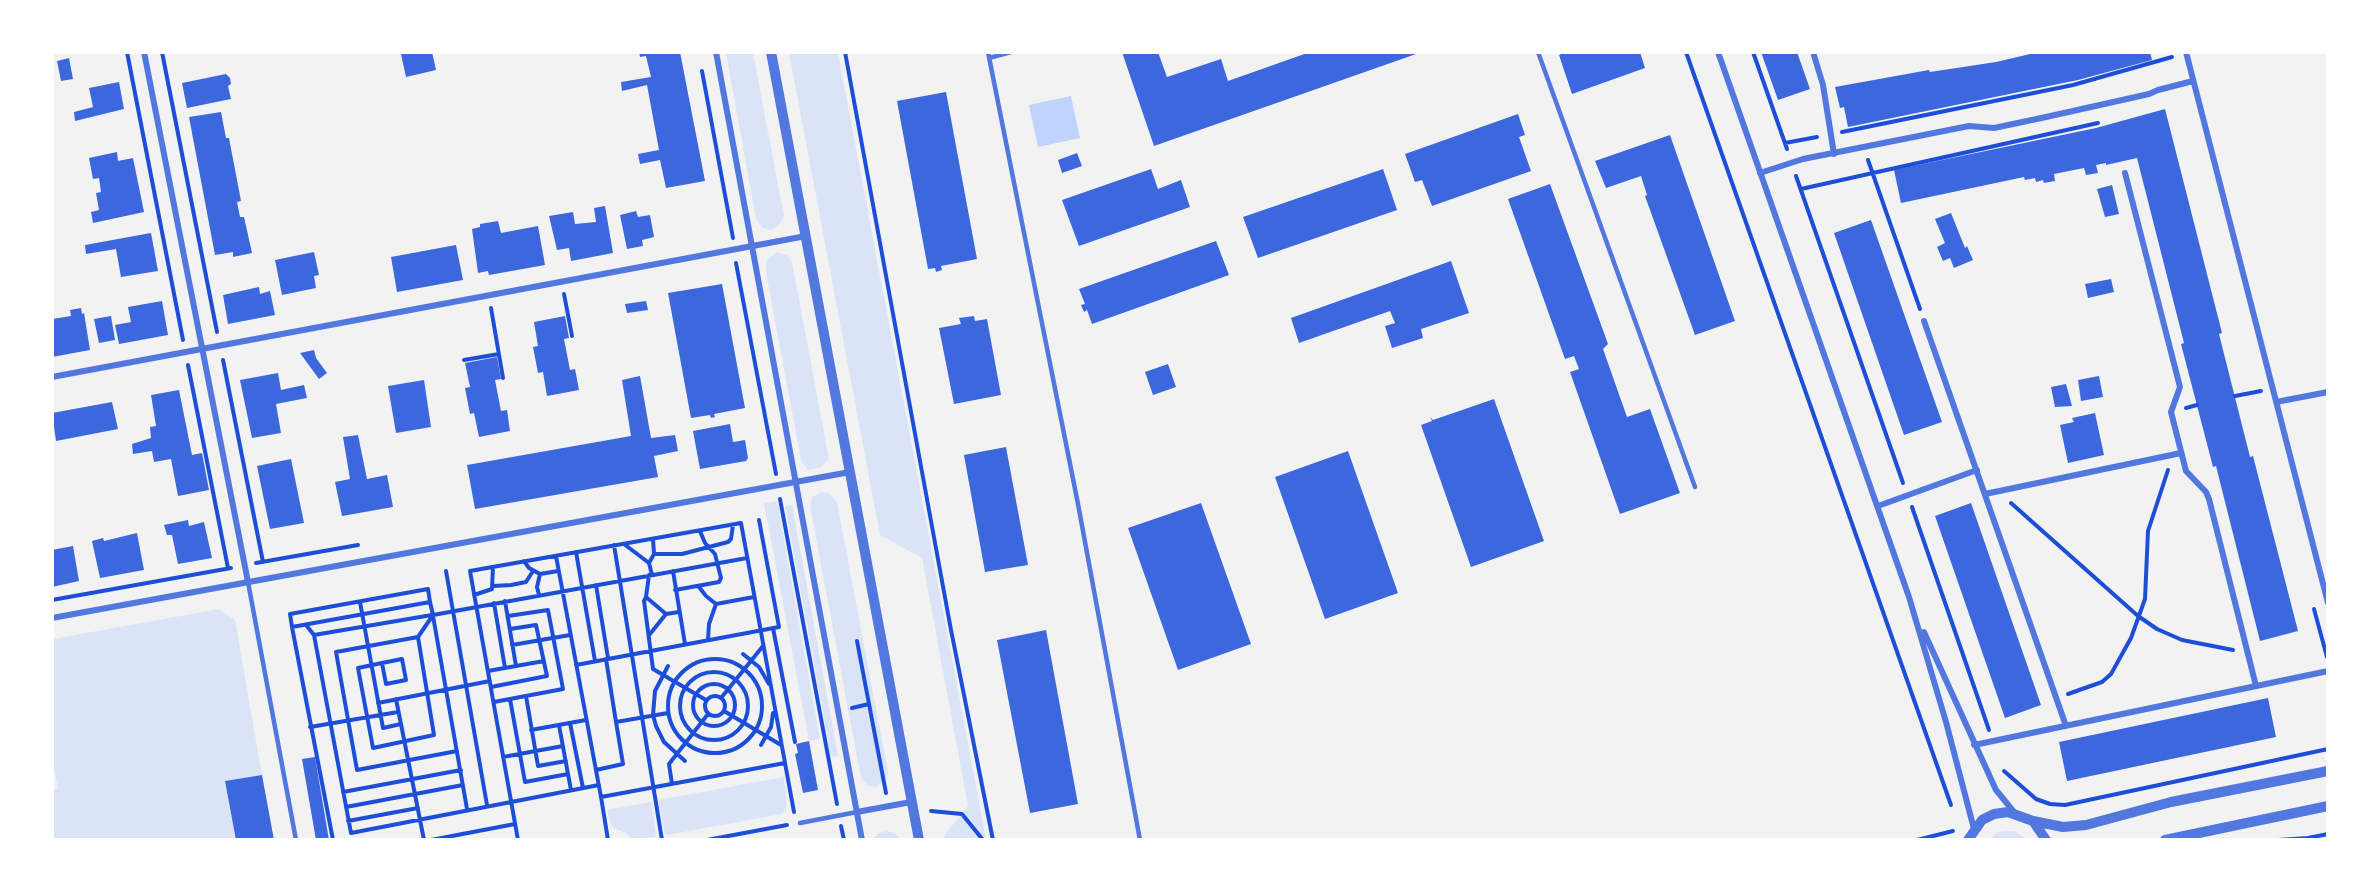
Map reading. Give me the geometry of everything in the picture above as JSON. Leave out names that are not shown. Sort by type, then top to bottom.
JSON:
[{"type":"street","points":[[144,52],[248,582]]},
{"type":"street","points":[[716,52],[862,840]]},
{"type":"street","points":[[771,52],[919,840]]},
{"type":"street","points":[[1718,52],[1909,597],[1946,722],[1969,835]]},
{"type":"street","points":[[1813,52],[1823,86],[1834,154]]},
{"type":"street","points":[[2186,52],[2328,603]]},
{"type":"street","points":[[1760,173],[1791,162],[1969,126],[1994,128],[2149,94],[2193,81]]},
{"type":"street","points":[[2125,173],[2180,387],[2171,412],[2181,453],[2186,471],[2206,492],[2209,500],[2256,686]]},
{"type":"street","points":[[52,377],[806,236]]},
{"type":"street","points":[[1924,321],[2066,726]]},
{"type":"street","points":[[2276,402],[2328,392]]},
{"type":"street","points":[[1985,494],[2181,453]]},
{"type":"street","points":[[1878,506],[1977,470]]},
{"type":"street","points":[[52,618],[850,472]]},
{"type":"street","points":[[1909,597],[1974,745],[1996,790],[2014,813]]},
{"type":"street","points":[[1974,745],[2328,671]]},
{"type":"street","points":[[1969,835],[1982,820],[1994,814],[2014,813],[2033,821],[2063,827],[2086,825],[2171,802],[2328,771]]},
{"type":"street","points":[[857,812],[911,802]]},
{"type":"street","points":[[2165,840],[2328,806]]},
{"type":"street","points":[[2033,821],[2046,840]]},
{"type":"lane","points":[[989,55],[996,52]]},
{"type":"lane","points":[[989,55],[1011,52]]},
{"type":"lane","points":[[1538,52],[1695,487]]},
{"type":"lane","points":[[989,55],[1078,504],[1140,840]]},
{"type":"lane","points":[[248,582],[296,840]]},
{"type":"lane","points":[[800,823],[857,812]]},
{"type":"path","points":[[127,52],[228,568]]},
{"type":"path","points":[[162,52],[263,562]]},
{"type":"path","points":[[845,52],[951,630],[993,840]]},
{"type":"path","points":[[1686,52],[1953,812]]},
{"type":"path","points":[[1753,52],[2004,771],[2036,799],[2050,804],[2065,804],[2328,749]]},
{"type":"path","points":[[1785,143],[2073,85],[2172,57]]},
{"type":"path","points":[[701,64],[844,840]]},
{"type":"path","points":[[1801,189],[2103,121]]},
{"type":"path","points":[[1865,147],[1924,321]]},
{"type":"path","points":[[562,282],[572,336]]},
{"type":"path","points":[[489,296],[503,378]]},
{"type":"path","points":[[464,360],[499,354]]},
{"type":"path","points":[[2235,396],[2272,389]]},
{"type":"path","points":[[2056,699],[2102,682],[2111,674],[2131,638],[2145,599],[2148,531],[2166,473],[2181,453]]},
{"type":"path","points":[[1997,491],[2138,616],[2157,629],[2182,640],[2248,653]]},
{"type":"path","points":[[576,665],[778,627],[759,520]]},
{"type":"path","points":[[518,840],[470,571],[741,523],[796,823],[707,840]]},
{"type":"path","points":[[654,554],[682,554],[725,543],[731,539],[733,525]]},
{"type":"path","points":[[675,590],[719,582],[716,554],[700,531]]},
{"type":"path","points":[[653,539],[654,554],[649,563],[651,575],[644,601],[653,669],[706,700]]},
{"type":"path","points":[[624,544],[649,563]]},
{"type":"path","points":[[614,545],[662,840]]},
{"type":"path","points":[[576,552],[595,661]]},
{"type":"path","points":[[556,556],[608,840]]},
{"type":"path","points":[[314,635],[747,558]]},
{"type":"path","points":[[524,561],[533,571],[540,574],[558,571]]},
{"type":"path","points":[[52,600],[245,565]]},
{"type":"path","points":[[493,567],[494,586]]},
{"type":"path","points":[[446,571],[487,805]]},
{"type":"path","points":[[474,595],[489,591],[494,586],[526,582],[533,571]]},
{"type":"path","points":[[672,571],[685,644]]},
{"type":"path","points":[[539,595],[537,587],[540,574]]},
{"type":"path","points":[[596,585],[624,764],[596,770]]},
{"type":"path","points":[[699,587],[706,597],[716,604],[754,597]]},
{"type":"path","points":[[333,840],[290,614],[428,589],[468,809]]},
{"type":"path","points":[[646,597],[666,614]]},
{"type":"path","points":[[505,601],[516,666]]},
{"type":"path","points":[[360,602],[383,728],[401,724]]},
{"type":"path","points":[[292,627],[430,602]]},
{"type":"path","points":[[494,603],[505,668]]},
{"type":"path","points":[[708,640],[709,624],[716,604]]},
{"type":"path","points":[[494,702],[563,689],[548,610],[508,616]]},
{"type":"path","points":[[649,634],[666,614],[679,612]]},
{"type":"path","points":[[382,663],[386,684],[406,680],[402,659],[371,665],[358,668],[373,748],[434,735],[418,637],[433,615]]},
{"type":"path","points":[[305,625],[314,635],[351,833],[599,785]]},
{"type":"path","points":[[491,687],[547,676],[536,625],[510,629]]},
{"type":"path","points":[[772,628],[795,742]]},
{"type":"path","points":[[513,645],[570,635]]},
{"type":"path","points":[[418,637],[336,652],[357,770],[457,751]]},
{"type":"path","points":[[857,641],[888,806]]},
{"type":"path","points":[[721,698],[763,646]]},
{"type":"path","points":[[743,654],[759,667],[771,687]]},
{"type":"path","points":[[706,659],[726,660],[745,669],[755,681],[761,697],[761,714],[756,730],[742,744],[724,752],[704,752],[686,743],[675,730],[668,713],[668,697],[674,681],[688,667],[706,659]]},
{"type":"path","points":[[488,671],[544,661]]},
{"type":"path","points":[[668,666],[655,691],[654,716],[659,734],[676,755],[685,761]]},
{"type":"path","points":[[713,672],[736,680],[747,700],[748,708],[744,723],[733,735],[717,740],[700,737],[694,733],[682,716],[681,702],[685,688],[697,677],[713,672]]},
{"type":"path","points":[[378,703],[490,681]]},
{"type":"path","points":[[713,684],[728,689],[734,699],[732,716],[718,726],[702,722],[694,710],[696,695],[703,687],[713,684]]},
{"type":"path","points":[[526,696],[538,766],[566,761]]},
{"type":"path","points":[[711,696],[721,698],[725,704],[724,711],[715,716],[708,714],[705,709],[706,700],[711,696]]},
{"type":"path","points":[[396,699],[424,840]]},
{"type":"path","points":[[510,699],[525,782],[568,774]]},
{"type":"path","points":[[761,745],[767,736],[774,704]]},
{"type":"path","points":[[724,711],[782,745]]},
{"type":"path","points":[[310,727],[398,712]]},
{"type":"path","points":[[616,722],[668,713]]},
{"type":"path","points":[[672,784],[669,764],[708,714]]},
{"type":"path","points":[[531,730],[586,720]]},
{"type":"path","points":[[570,723],[583,788]]},
{"type":"path","points":[[559,725],[571,790]]},
{"type":"path","points":[[503,757],[563,746]]},
{"type":"path","points":[[601,797],[785,763]]},
{"type":"path","points":[[343,792],[461,770]]},
{"type":"path","points":[[346,807],[464,785]]},
{"type":"path","points":[[348,821],[418,808]]},
{"type":"path","points":[[914,815],[932,811],[962,814],[983,840]]},
{"type":"path","points":[[1917,840],[1952,832],[1957,822]]},
{"type":"path","points":[[431,840],[515,824]]},
{"type":"path","points":[[2278,840],[2328,834]]},
{"type":"shaded area","points":[[726,53],[753,53],[784,216],[779,226],[771,230],[763,228],[756,219]]},
{"type":"shaded area","points":[[789,53],[838,53],[986,839],[943,839],[968,806],[922,558],[880,535]]},
{"type":"shaded area","points":[[776,252],[787,255],[792,262],[829,459],[821,467],[808,470],[801,460],[766,273],[766,261]]},
{"type":"shaded area","points":[[821,492],[830,494],[837,502],[888,772],[886,780],[876,787],[868,786],[861,778],[810,506],[812,497]]},
{"type":"shaded area","points":[[777,501],[820,739],[809,741],[764,503]]},
{"type":"shaded area","points":[[792,505],[838,756],[831,757],[785,506]]},
{"type":"shaded area","points":[[219,609],[235,620],[262,775],[225,781],[236,839],[53,840],[53,790],[58,789],[52,760],[53,639]]},
{"type":"shaded area","points":[[784,777],[787,801],[786,809],[782,814],[665,834],[658,800]]},
{"type":"shaded area","points":[[651,802],[655,837],[632,839],[611,826],[607,810]]},
{"type":"shaded area","points":[[886,831],[895,833],[900,839],[873,839],[877,834]]},
{"type":"shaded area","points":[[2015,831],[2027,839],[1990,839],[1998,832]]},
{"type":"water","points":[[1071,96],[1080,138],[1038,147],[1029,105]]},
{"type":"building","points":[[432,52],[436,70],[406,77],[401,54]]},
{"type":"building","points":[[639,52],[680,52],[705,181],[666,188],[660,160],[640,164],[638,154],[659,150],[647,85],[622,91],[621,82],[651,77],[646,56],[640,57]]},
{"type":"building","points":[[1122,52],[1158,52],[1167,77],[1221,59],[1228,81],[1310,52],[1419,53],[1154,146]]},
{"type":"building","points":[[1566,52],[1640,52],[1645,68],[1572,94],[1559,55]]},
{"type":"building","points":[[1761,52],[1797,52],[1810,89],[1778,100]]},
{"type":"building","points":[[2039,52],[2150,52],[2152,60],[2078,80],[1848,127],[1844,107],[1840,108],[1835,87],[1929,70],[1930,72],[1996,62]]},
{"type":"building","points":[[69,58],[73,79],[61,81],[57,61]]},
{"type":"building","points":[[226,74],[230,78],[231,84],[228,86],[231,99],[187,108],[182,83]]},
{"type":"building","points":[[119,82],[124,109],[75,121],[74,112],[93,107],[89,88]]},
{"type":"building","points":[[946,92],[977,259],[941,266],[942,270],[936,272],[935,268],[928,269],[897,101]]},
{"type":"building","points":[[2165,109],[2222,333],[2219,334],[2250,457],[2253,456],[2298,631],[2260,641],[2216,466],[2213,467],[2181,344],[2184,343],[2137,158],[2096,165],[2098,173],[2086,175],[2084,168],[2054,174],[2055,181],[2044,183],[2043,180],[2036,182],[2035,178],[2025,180],[2024,177],[1901,203],[1894,170],[2096,128]]},
{"type":"building","points":[[221,112],[226,138],[229,138],[241,201],[237,202],[240,217],[244,217],[252,253],[233,257],[233,252],[215,255],[189,117]]},
{"type":"building","points":[[1518,114],[1525,135],[1519,137],[1531,171],[1432,206],[1422,180],[1415,182],[1405,154]]},
{"type":"building","points":[[1670,135],[1735,321],[1695,335],[1645,196],[1647,195],[1641,176],[1606,188],[1595,161]]},
{"type":"building","points":[[117,152],[118,161],[133,158],[144,212],[93,223],[91,212],[99,210],[96,193],[101,192],[99,178],[93,179],[89,158]]},
{"type":"building","points":[[1077,153],[1082,166],[1062,173],[1058,160]]},
{"type":"building","points":[[1151,169],[1158,189],[1181,180],[1190,207],[1079,246],[1062,200]]},
{"type":"building","points":[[1383,169],[1397,210],[1258,258],[1243,217]]},
{"type":"building","points":[[1550,184],[1608,344],[1603,349],[1627,417],[1650,409],[1680,493],[1620,514],[1570,372],[1579,369],[1574,356],[1565,359],[1508,199]]},
{"type":"building","points":[[2112,185],[2119,214],[2105,217],[2097,189]]},
{"type":"building","points":[[605,206],[613,253],[571,261],[569,248],[557,250],[549,216],[573,212],[575,224],[596,222],[594,208]]},
{"type":"building","points":[[636,211],[638,217],[650,215],[654,237],[642,240],[643,246],[627,249],[620,215]]},
{"type":"building","points":[[1951,213],[1965,248],[1967,246],[1973,260],[1954,268],[1950,258],[1943,261],[1937,247],[1945,243],[1935,219]]},
{"type":"building","points":[[1871,220],[1942,422],[1904,435],[1834,233]]},
{"type":"building","points":[[498,221],[501,233],[538,226],[545,265],[489,275],[488,271],[478,273],[472,229],[480,227],[480,224]]},
{"type":"building","points":[[151,233],[158,271],[121,277],[116,249],[86,254],[85,245]]},
{"type":"building","points":[[1216,241],[1229,275],[1092,324],[1087,310],[1084,312],[1081,305],[1085,304],[1079,289]]},
{"type":"building","points":[[456,245],[463,280],[397,292],[391,257]]},
{"type":"building","points":[[314,252],[319,275],[314,276],[316,288],[282,295],[275,260]]},
{"type":"building","points":[[1451,261],[1469,313],[1421,329],[1423,338],[1392,348],[1385,326],[1395,323],[1390,311],[1299,343],[1291,318]]},
{"type":"building","points":[[2111,279],[2114,292],[2088,298],[2085,284]]},
{"type":"building","points":[[722,284],[745,408],[714,414],[715,417],[711,418],[710,415],[691,418],[668,293]]},
{"type":"building","points":[[259,287],[260,294],[270,291],[275,315],[228,324],[223,295]]},
{"type":"building","points":[[162,301],[168,335],[119,344],[115,325],[131,322],[128,307]]},
{"type":"building","points":[[646,301],[648,310],[627,313],[625,304]]},
{"type":"building","points":[[81,308],[82,314],[84,313],[90,350],[52,357],[52,319],[71,316],[70,310]]},
{"type":"building","points":[[111,316],[115,340],[99,343],[94,319]]},
{"type":"building","points":[[565,316],[569,338],[564,339],[570,370],[575,369],[579,390],[547,396],[543,372],[538,373],[533,347],[538,346],[534,322]]},
{"type":"building","points":[[974,316],[975,321],[987,319],[1001,395],[954,404],[939,328],[961,324],[959,318]]},
{"type":"building","points":[[314,350],[316,358],[327,373],[319,379],[300,353]]},
{"type":"building","points":[[497,357],[501,379],[495,380],[501,411],[507,410],[510,431],[479,437],[474,413],[470,414],[465,388],[470,387],[465,363]]},
{"type":"building","points":[[1168,364],[1176,387],[1153,395],[1145,372]]},
{"type":"building","points":[[278,373],[281,390],[304,385],[307,398],[276,404],[281,433],[252,438],[240,380]]},
{"type":"building","points":[[640,376],[651,438],[675,435],[678,451],[654,456],[658,477],[475,509],[467,465],[631,436],[622,380]]},
{"type":"building","points":[[2099,376],[2103,397],[2081,401],[2078,380]]},
{"type":"building","points":[[424,380],[431,427],[396,433],[388,386]]},
{"type":"building","points":[[2066,384],[2072,406],[2055,407],[2051,387]]},
{"type":"building","points":[[179,390],[192,455],[202,453],[209,490],[178,496],[171,459],[154,462],[152,451],[133,454],[132,444],[151,438],[150,427],[156,426],[151,395]]},
{"type":"building","points":[[1494,399],[1544,541],[1471,567],[1421,425],[1432,421],[1430,417],[1433,420]]},
{"type":"building","points":[[112,402],[118,429],[56,441],[52,413]]},
{"type":"building","points":[[2095,413],[2104,455],[2068,463],[2060,425],[2074,422],[2072,418]]},
{"type":"building","points":[[730,424],[733,442],[745,440],[748,458],[746,461],[700,469],[693,431]]},
{"type":"building","points":[[358,435],[367,479],[387,475],[393,507],[342,516],[335,482],[350,479],[343,437]]},
{"type":"building","points":[[1006,447],[1028,565],[985,572],[964,455]]},
{"type":"building","points":[[1348,451],[1398,593],[1325,619],[1275,477]]},
{"type":"building","points":[[291,459],[304,523],[270,529],[257,466]]},
{"type":"building","points":[[1201,503],[1251,644],[1178,670],[1128,528]]},
{"type":"building","points":[[1971,503],[2041,705],[2005,718],[1935,516]]},
{"type":"building","points":[[188,520],[189,526],[204,522],[212,558],[178,564],[172,535],[167,535],[164,525]]},
{"type":"building","points":[[137,533],[144,570],[100,578],[92,541],[103,538],[104,541]]},
{"type":"building","points":[[73,546],[79,581],[52,587],[52,550]]},
{"type":"building","points":[[1046,630],[1078,804],[1030,813],[997,640]]},
{"type":"building","points":[[2268,698],[2276,737],[2067,781],[2059,742]]},
{"type":"building","points":[[809,741],[818,790],[803,793],[795,754],[798,753],[796,744]]},
{"type":"building","points":[[315,757],[329,840],[316,840],[302,759]]},
{"type":"building","points":[[262,775],[274,840],[236,840],[225,781]]}]
